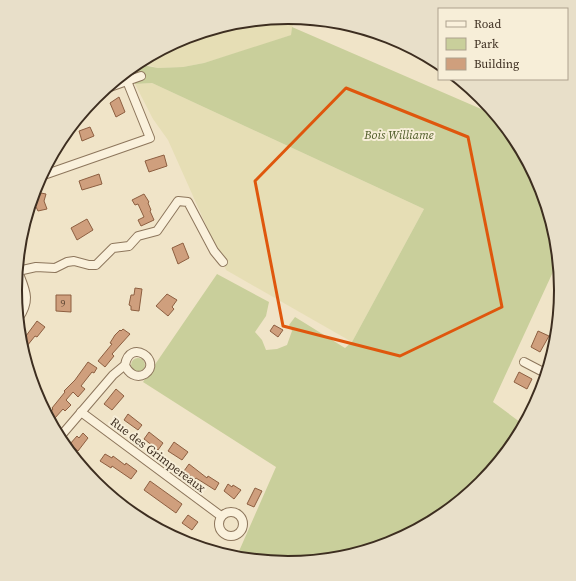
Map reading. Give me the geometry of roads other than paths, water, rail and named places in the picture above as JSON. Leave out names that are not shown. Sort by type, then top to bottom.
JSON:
[{"type":"street","points":[[121,83],[141,76]]},
{"type":"street","points":[[49,173],[150,138],[128,81]]},
{"type":"street","points":[[23,269],[36,267],[55,268],[67,262],[74,261],[89,265],[96,265],[113,248],[129,246],[138,236],[157,230],[178,201],[188,202],[214,251],[223,262]]},
{"type":"street","points":[[22,284],[27,302],[23,312]]},
{"type":"street","points":[[524,362],[541,371]]},
{"type":"street","points":[[64,432],[113,375],[125,365]]},
{"type":"street","name":"Rue des Grimpereaux","points":[[81,412],[221,516]]},
{"type":"park label","name":"Bois Williame","points":[[399,135]]}]
